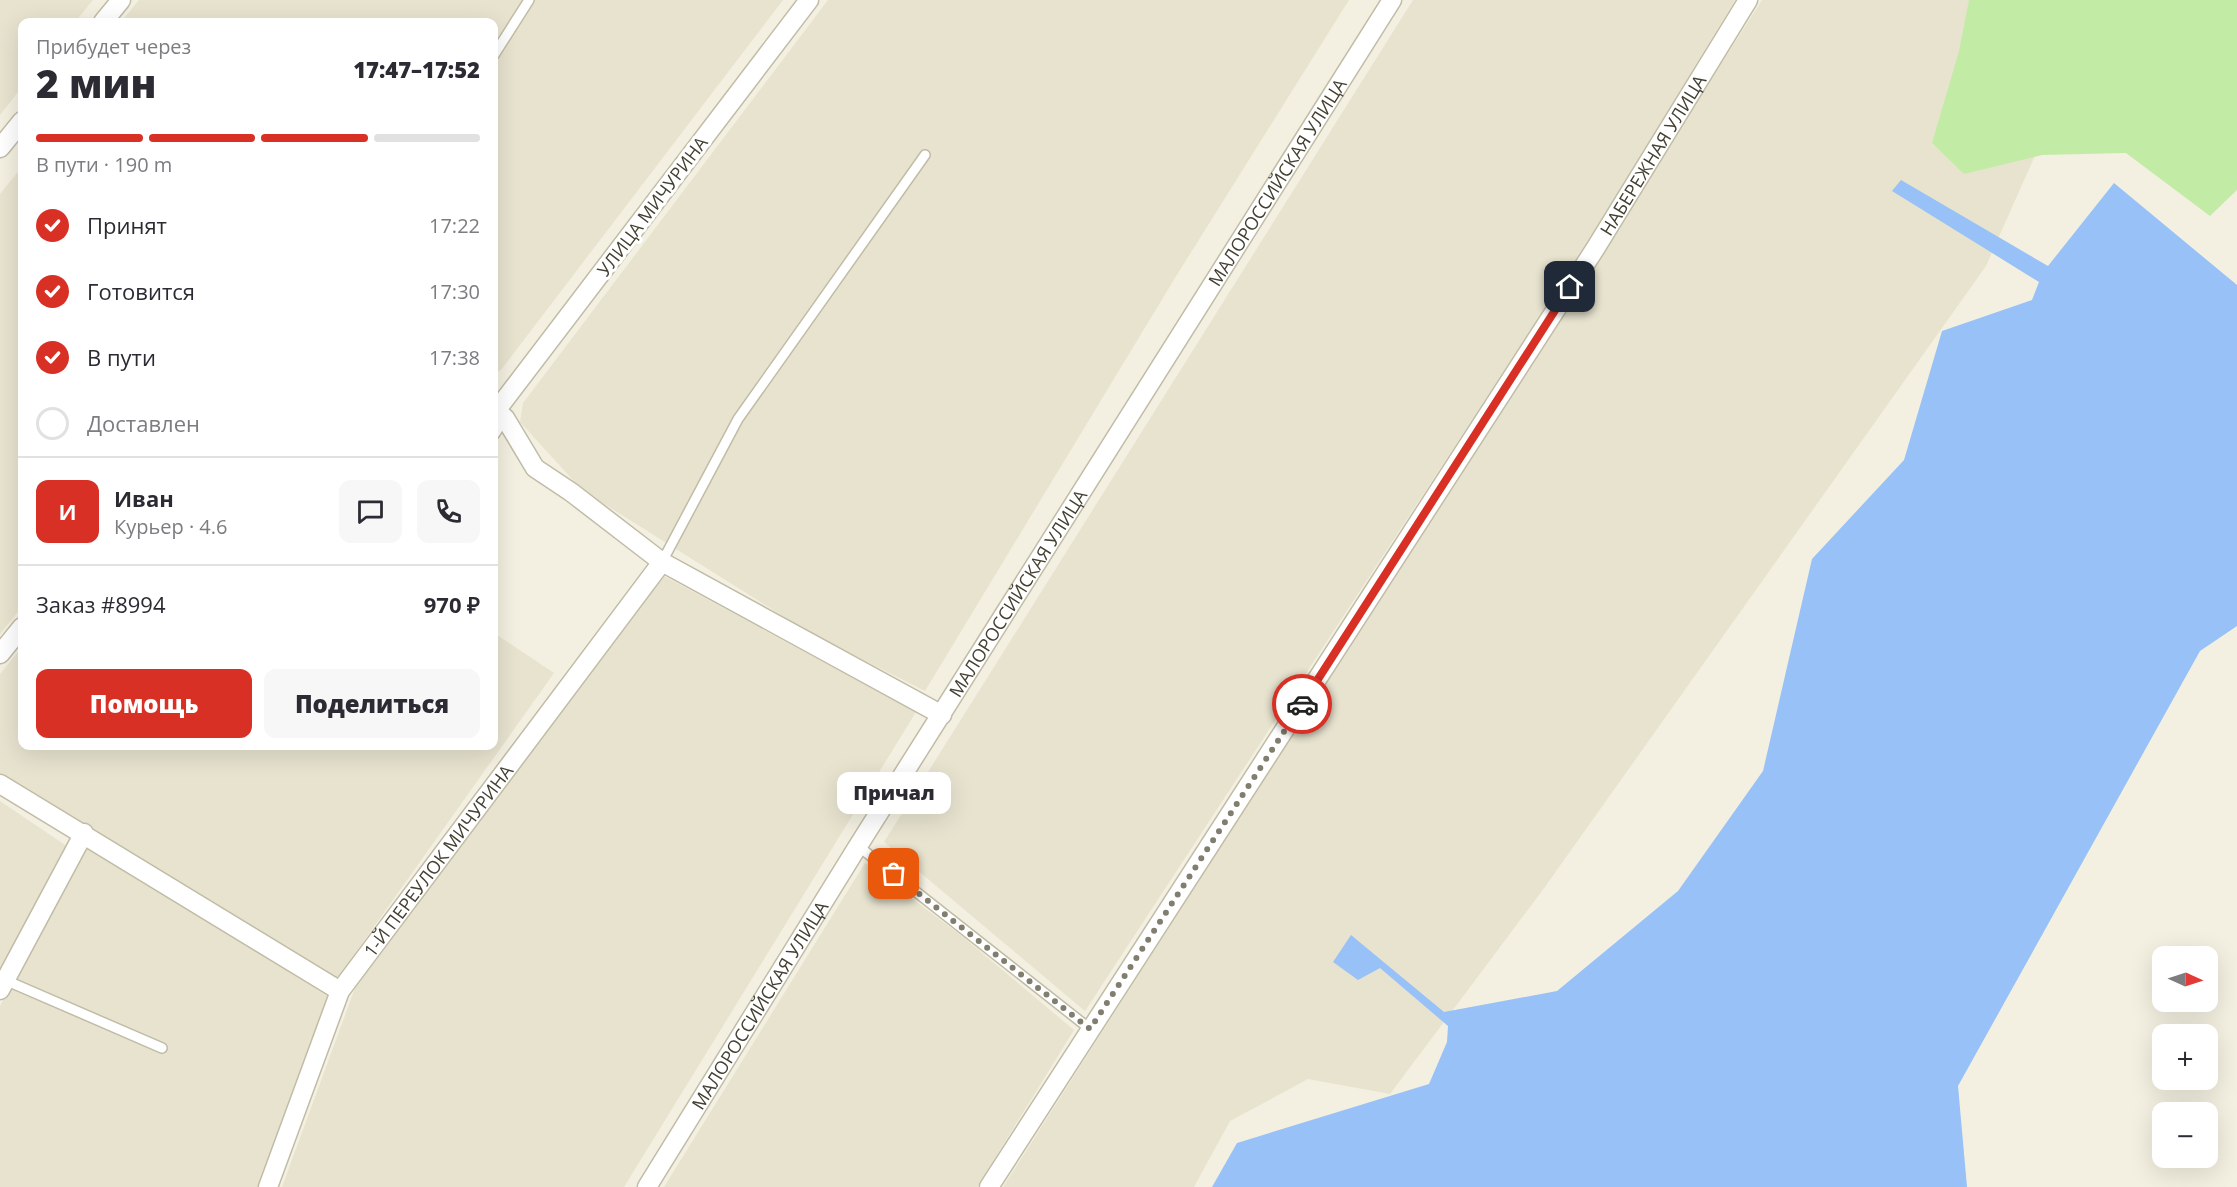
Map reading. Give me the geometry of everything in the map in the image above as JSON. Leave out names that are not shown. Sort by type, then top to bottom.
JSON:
[{"type":"street","points":[[106,18],[121,0]]},
{"type":"street","name":"УЛИЦА МИЧУРИНА","points":[[498,413],[809,0]]},
{"type":"street","name":"МАЛОРОССИЙСКАЯ УЛИЦА","points":[[647,1187],[858,846],[1392,0]]},
{"type":"street","name":"НАБЕРЕЖНАЯ УЛИЦА","points":[[989,1187],[1576,279],[1748,0]]},
{"type":"street","points":[[0,148],[18,126]]},
{"type":"street","points":[[498,413],[535,468],[571,492],[662,562],[942,715]]},
{"type":"street","name":"1-Й ПЕРЕУЛОК МИЧУРИНА","points":[[268,1187],[340,991],[662,562]]},
{"type":"street","points":[[0,654],[18,632]]},
{"type":"street","points":[[0,784],[84,833],[340,991]]},
{"type":"street","points":[[3,985],[84,833]]},
{"type":"lane","points":[[498,49],[529,0]]},
{"type":"lane","points":[[662,562],[738,419],[925,155]]},
{"type":"lane","points":[[858,846],[1090,1029]]},
{"type":"lane","points":[[3,985],[162,1048]]},
{"type":"shaded area","points":[[0,0],[93,0],[78,18],[18,18],[18,92],[0,115]]},
{"type":"shaded area","points":[[139,0],[783,0],[498,371],[498,18],[124,18]]},
{"type":"shaded area","points":[[828,0],[1349,0],[1175,278],[925,691],[810,633],[582,490],[520,422],[523,403]]},
{"type":"shaded area","points":[[1413,0],[1735,0],[1587,244],[1085,1011],[884,842]]},
{"type":"shaded area","points":[[1762,0],[2104,0],[1986,266],[1542,891],[1390,1094],[1308,1079],[1230,1121],[1194,1187],[1003,1187]]},
{"type":"shaded area","points":[[18,172],[18,612],[0,634],[0,194]]},
{"type":"shaded area","points":[[662,575],[916,712],[624,1187],[282,1187],[355,988]]},
{"type":"shaded area","points":[[498,636],[554,673],[334,983],[0,775],[0,674],[18,652],[18,750],[498,750]]},
{"type":"shaded area","points":[[0,801],[68,847],[0,968]]},
{"type":"shaded area","points":[[86,845],[329,997],[261,1187],[0,1187],[0,1006]]},
{"type":"shaded area","points":[[865,863],[963,937],[1074,1030],[977,1187],[664,1187]]},
{"type":"green space","points":[[1969,0],[2237,0],[2237,190],[2210,216],[2126,153],[2042,155],[1964,174],[1932,143],[1959,51]]},
{"type":"water","points":[[1901,180],[2048,266],[2114,183],[2237,285],[2237,626],[2200,651],[1958,1086],[1967,1187],[1212,1187],[1237,1143],[1429,1084],[1447,1042],[1448,1026],[1380,968],[1358,980],[1333,962],[1351,935],[1444,1012],[1557,991],[1678,891],[1763,771],[1812,559],[1904,460],[1942,331],[2032,300],[2039,282],[1892,191]]},
{"type":"way so far","points":[[894,874],[1090,1029],[1302,704]]},
{"type":"place","name":"Причал","points":[[894,874]]},
{"type":"route","points":[[1302,704],[1570,287]]}]
